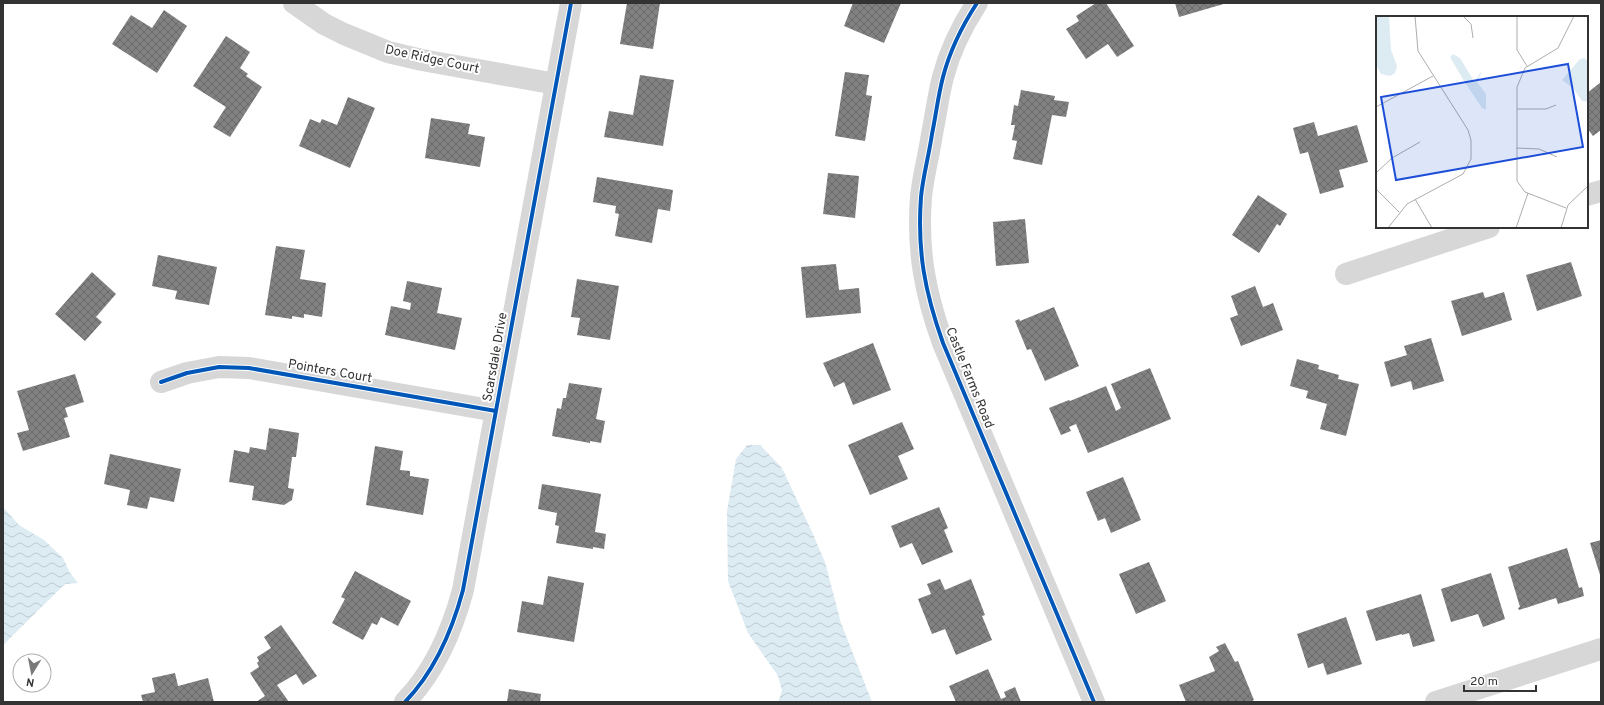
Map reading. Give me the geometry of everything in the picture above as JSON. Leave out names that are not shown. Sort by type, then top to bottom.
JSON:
[{"type":"street","name":"Doe Ridge Court","points":[[294,3],[324,24],[388,52],[422,60],[556,84]]},
{"type":"street","name":"Scarsdale Drive","points":[[405,702],[434,663],[449,633],[458,611],[466,580],[571,3]]},
{"type":"street","name":"Castle Farms Road","points":[[977,3],[955,42],[942,78],[922,196],[920,241],[924,276],[931,310],[943,343],[1094,702]]},
{"type":"street","points":[[1588,195],[1601,190]]},
{"type":"street","points":[[1346,274],[1486,228]]},
{"type":"street","name":"Pointers Court","points":[[161,382],[187,373],[212,368],[249,368],[496,411]]},
{"type":"street","points":[[1436,702],[1601,649]]},
{"type":"water","points":[[747,445],[760,445],[782,468],[825,562],[841,623],[872,702],[778,702],[782,691],[778,676],[748,633],[728,581],[727,511],[736,459]]},
{"type":"water","points":[[3,507],[19,525],[44,540],[63,558],[70,573],[78,583],[65,584],[3,645]]},
{"type":"building","points":[[627,3],[660,3],[653,49],[620,44]]},
{"type":"building","points":[[853,3],[901,3],[884,43],[844,26]]},
{"type":"building","points":[[1096,3],[1106,3],[1134,46],[1117,57],[1108,44],[1086,59],[1066,29],[1079,21],[1076,16]]},
{"type":"building","points":[[1175,3],[1227,3],[1179,17]]},
{"type":"building","points":[[164,10],[187,26],[157,73],[112,44],[131,15],[152,28]]},
{"type":"building","points":[[226,36],[250,52],[240,68],[248,74],[246,76],[262,87],[230,137],[213,127],[226,107],[193,86]]},
{"type":"building","points":[[845,72],[869,75],[866,95],[872,96],[865,141],[835,136]]},
{"type":"building","points":[[640,75],[674,80],[663,146],[604,137],[609,111],[633,115]]},
{"type":"building","points":[[1601,82],[1601,130],[1593,136],[1588,129],[1588,92]]},
{"type":"building","points":[[1021,90],[1055,96],[1054,100],[1069,102],[1066,117],[1052,115],[1042,165],[1013,159],[1017,141],[1012,140],[1015,125],[1011,125],[1014,105],[1018,106]]},
{"type":"building","points":[[348,97],[375,108],[350,168],[299,146],[310,119],[320,123],[322,119],[337,125]]},
{"type":"building","points":[[431,118],[470,124],[468,134],[485,137],[480,167],[425,158]]},
{"type":"building","points":[[1314,122],[1318,136],[1357,125],[1368,162],[1339,170],[1344,187],[1320,194],[1308,152],[1300,154],[1293,128]]},
{"type":"building","points":[[828,173],[859,176],[855,218],[823,214]]},
{"type":"building","points":[[597,177],[673,190],[670,211],[658,209],[652,243],[615,236],[619,214],[615,213],[616,206],[593,202]]},
{"type":"building","points":[[1258,195],[1287,214],[1280,226],[1277,224],[1259,253],[1232,235]]},
{"type":"building","points":[[1025,219],[1029,263],[996,266],[993,222]]},
{"type":"building","points":[[276,246],[305,250],[300,279],[326,283],[322,317],[304,314],[304,318],[292,316],[292,319],[265,315]]},
{"type":"building","points":[[158,255],[217,267],[209,305],[175,299],[177,291],[152,286]]},
{"type":"building","points":[[1571,262],[1582,296],[1537,311],[1526,275]]},
{"type":"building","points":[[836,264],[839,290],[859,288],[861,313],[806,318],[801,267]]},
{"type":"building","points":[[92,272],[116,294],[96,317],[102,322],[85,341],[55,314]]},
{"type":"building","points":[[577,279],[619,286],[610,340],[577,335],[580,318],[571,317]]},
{"type":"building","points":[[407,281],[442,288],[437,313],[462,318],[455,350],[385,335],[391,306],[410,310],[411,303],[403,301]]},
{"type":"building","points":[[1255,286],[1263,307],[1273,303],[1283,330],[1241,346],[1230,318],[1238,315],[1231,296]]},
{"type":"building","points":[[1483,292],[1485,298],[1504,292],[1512,320],[1462,336],[1451,301]]},
{"type":"building","points":[[1054,307],[1079,366],[1045,381],[1031,349],[1027,350],[1015,321],[1019,319],[1020,321]]},
{"type":"building","points":[[1431,338],[1444,381],[1413,390],[1411,381],[1391,387],[1384,362],[1407,355],[1404,346]]},
{"type":"building","points":[[873,343],[891,390],[853,405],[844,382],[834,387],[823,363]]},
{"type":"building","points":[[1297,359],[1319,365],[1318,369],[1339,375],[1338,379],[1359,384],[1346,436],[1320,429],[1327,404],[1306,398],[1308,391],[1290,386]]},
{"type":"building","points":[[1150,368],[1171,419],[1088,453],[1076,424],[1069,427],[1071,431],[1061,435],[1049,408],[1106,386],[1116,411],[1121,408],[1111,384]]},
{"type":"building","points":[[75,374],[84,402],[65,408],[68,417],[64,418],[70,437],[23,451],[17,433],[29,430],[17,391]]},
{"type":"building","points":[[569,383],[602,388],[596,419],[605,421],[601,443],[590,441],[590,443],[552,436],[557,408],[561,409],[563,398],[566,398]]},
{"type":"building","points":[[902,422],[914,449],[898,456],[908,479],[870,495],[848,445]]},
{"type":"building","points":[[269,428],[299,433],[296,457],[292,457],[288,488],[294,489],[292,500],[284,505],[252,500],[254,486],[229,482],[234,450],[249,453],[250,447],[266,450]]},
{"type":"building","points":[[375,446],[403,451],[400,470],[410,471],[410,476],[429,479],[423,515],[366,505]]},
{"type":"building","points":[[110,454],[181,469],[174,502],[150,497],[147,509],[127,505],[130,490],[104,484]]},
{"type":"building","points":[[1123,477],[1141,520],[1111,533],[1105,518],[1098,521],[1086,492]]},
{"type":"building","points":[[542,484],[601,494],[595,532],[606,534],[604,549],[593,547],[593,549],[556,543],[559,526],[555,525],[557,513],[538,509]]},
{"type":"building","points":[[939,507],[948,528],[944,530],[953,552],[922,565],[912,543],[900,548],[891,526]]},
{"type":"building","points":[[1601,540],[1601,578],[1590,543]]},
{"type":"building","points":[[1567,548],[1579,588],[1582,587],[1584,596],[1558,604],[1556,598],[1519,610],[1518,608],[1520,607],[1508,567]]},
{"type":"building","points":[[1149,562],[1166,601],[1136,614],[1119,574]]},
{"type":"building","points":[[355,571],[411,601],[398,626],[381,617],[377,625],[372,623],[363,640],[332,623],[345,599],[341,597]]},
{"type":"building","points":[[1491,573],[1505,619],[1483,627],[1478,614],[1451,622],[1441,589]]},
{"type":"building","points":[[548,576],[584,583],[574,642],[517,632],[522,601],[543,605]]},
{"type":"building","points":[[940,579],[945,590],[971,579],[985,615],[982,616],[992,640],[956,655],[945,629],[932,634],[918,599],[931,594],[927,584]]},
{"type":"building","points":[[1421,594],[1435,641],[1413,647],[1409,633],[1376,641],[1366,611]]},
{"type":"building","points":[[1346,617],[1362,664],[1327,675],[1323,663],[1308,668],[1297,634]]},
{"type":"building","points":[[281,625],[317,676],[303,685],[296,674],[277,685],[289,702],[256,702],[265,696],[250,673],[259,667],[257,657],[271,648],[264,637]]},
{"type":"building","points":[[1225,643],[1235,662],[1238,661],[1254,700],[1250,702],[1186,702],[1179,685],[1215,671],[1209,657],[1219,651],[1216,647]]},
{"type":"building","points":[[988,669],[1001,699],[1006,697],[1004,692],[1015,687],[1021,702],[956,702],[949,686]]},
{"type":"building","points":[[175,673],[178,686],[208,678],[214,702],[143,702],[141,695],[155,692],[152,678]]},
{"type":"building","points":[[509,689],[541,694],[540,702],[507,702]]},
{"type":"cycle path","points":[[405,702],[416,690],[434,664],[454,620],[463,590],[571,3]]},
{"type":"cycle path","points":[[977,3],[961,29],[953,48],[946,67],[940,91],[921,197],[920,236],[924,272],[931,307],[943,343],[1094,702]]},
{"type":"cycle path","points":[[161,382],[187,373],[219,367],[249,368],[496,411]]}]
